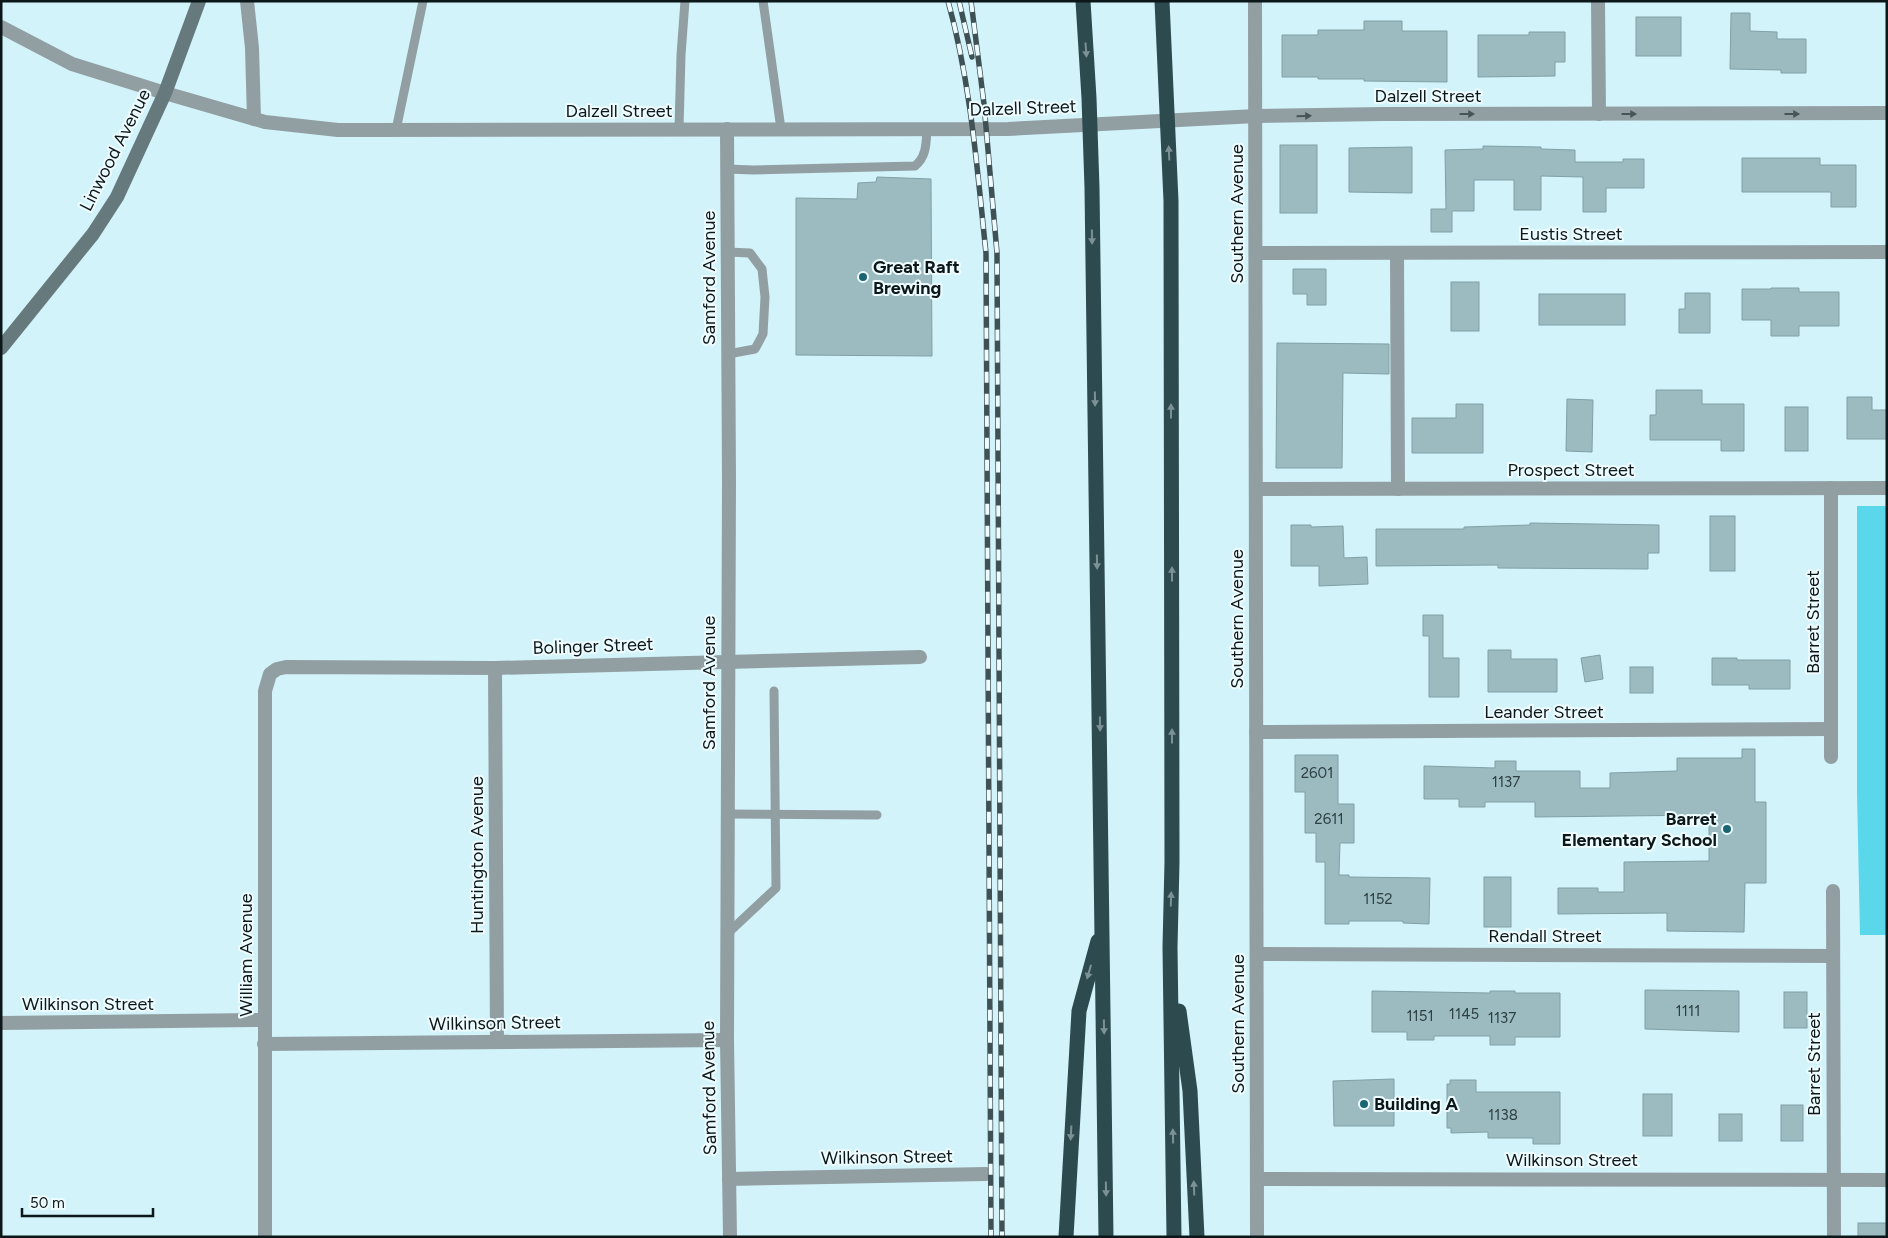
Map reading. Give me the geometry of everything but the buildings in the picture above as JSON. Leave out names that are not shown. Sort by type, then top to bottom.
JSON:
[{"type":"highway","points":[[1083,1],[1092,188],[1106,1237]]},
{"type":"highway","points":[[1162,1],[1171,201],[1172,862],[1170,948],[1174,1237]]},
{"type":"highway","points":[[1066,1237],[1078,1011],[1103,926]]},
{"type":"highway","points":[[1170,948],[1190,1090],[1197,1237]]},
{"type":"main road","name":"Linwood Avenue","points":[[1,348],[93,234],[107,212],[130,171],[165,93],[199,1]]},
{"type":"street","points":[[247,1],[252,48],[254,119]]},
{"type":"street","name":"Southern Avenue","points":[[1255,1],[1257,1237]]},
{"type":"street","points":[[1598,1],[1598,114]]},
{"type":"street","name":"Dalzell Street","points":[[1,27],[72,64],[165,93],[266,122],[329,129],[1008,129],[1256,116],[1887,114]]},
{"type":"street","name":"Samford Avenue","points":[[727,129],[727,1040],[730,1237]]},
{"type":"street","name":"Eustis Street","points":[[1256,253],[1887,252]]},
{"type":"street","points":[[1397,253],[1398,489]]},
{"type":"street","name":"Barret Street","points":[[1831,488],[1832,756]]},
{"type":"street","name":"Prospect Street","points":[[1256,489],[1887,488]]},
{"type":"street","name":"Bolinger Street","points":[[270,674],[277,669],[286,667],[495,668],[920,656]]},
{"type":"street","name":"Huntington Avenue","points":[[495,668],[497,1042]]},
{"type":"street","name":"William Avenue","points":[[265,1237],[266,691],[270,674]]},
{"type":"street","name":"Leander Street","points":[[1256,732],[1832,729]]},
{"type":"street","name":"Barret Street","points":[[1833,891],[1834,1237]]},
{"type":"street","name":"Rendall Street","points":[[1257,954],[1833,956]]},
{"type":"street","name":"Wilkinson Street","points":[[1,1023],[264,1020]]},
{"type":"street","name":"Wilkinson Street","points":[[264,1044],[727,1040]]},
{"type":"street","name":"Wilkinson Street","points":[[729,1179],[986,1174]]},
{"type":"street","name":"Wilkinson Street","points":[[1257,1179],[1887,1180]]},
{"type":"lane","points":[[396,130],[423,1]]},
{"type":"lane","points":[[679,129],[685,1]]},
{"type":"lane","points":[[763,1],[781,129]]},
{"type":"lane","points":[[727,170],[915,166],[922,160],[926,148],[927,128]]},
{"type":"lane","points":[[728,252],[750,253],[762,269],[765,297],[763,334],[755,349],[728,354]]},
{"type":"lane","points":[[727,934],[776,888],[774,691]]},
{"type":"lane","points":[[728,814],[877,815]]},
{"type":"shaded area","points":[[1857,506],[1887,506],[1887,935],[1860,935],[1857,793]]},
{"type":"railway","points":[[948,1],[968,95],[986,253],[991,1237]]},
{"type":"railway","points":[[959,1],[972,57]]},
{"type":"railway","points":[[971,1],[984,104],[997,253],[1002,1237]]},
{"type":"place","name":"Great Raft Brewing","points":[[863,277]]},
{"type":"place","name":"Barret Elementary School","points":[[1727,829]]},
{"type":"place","name":"Building A","points":[[1364,1104]]}]
